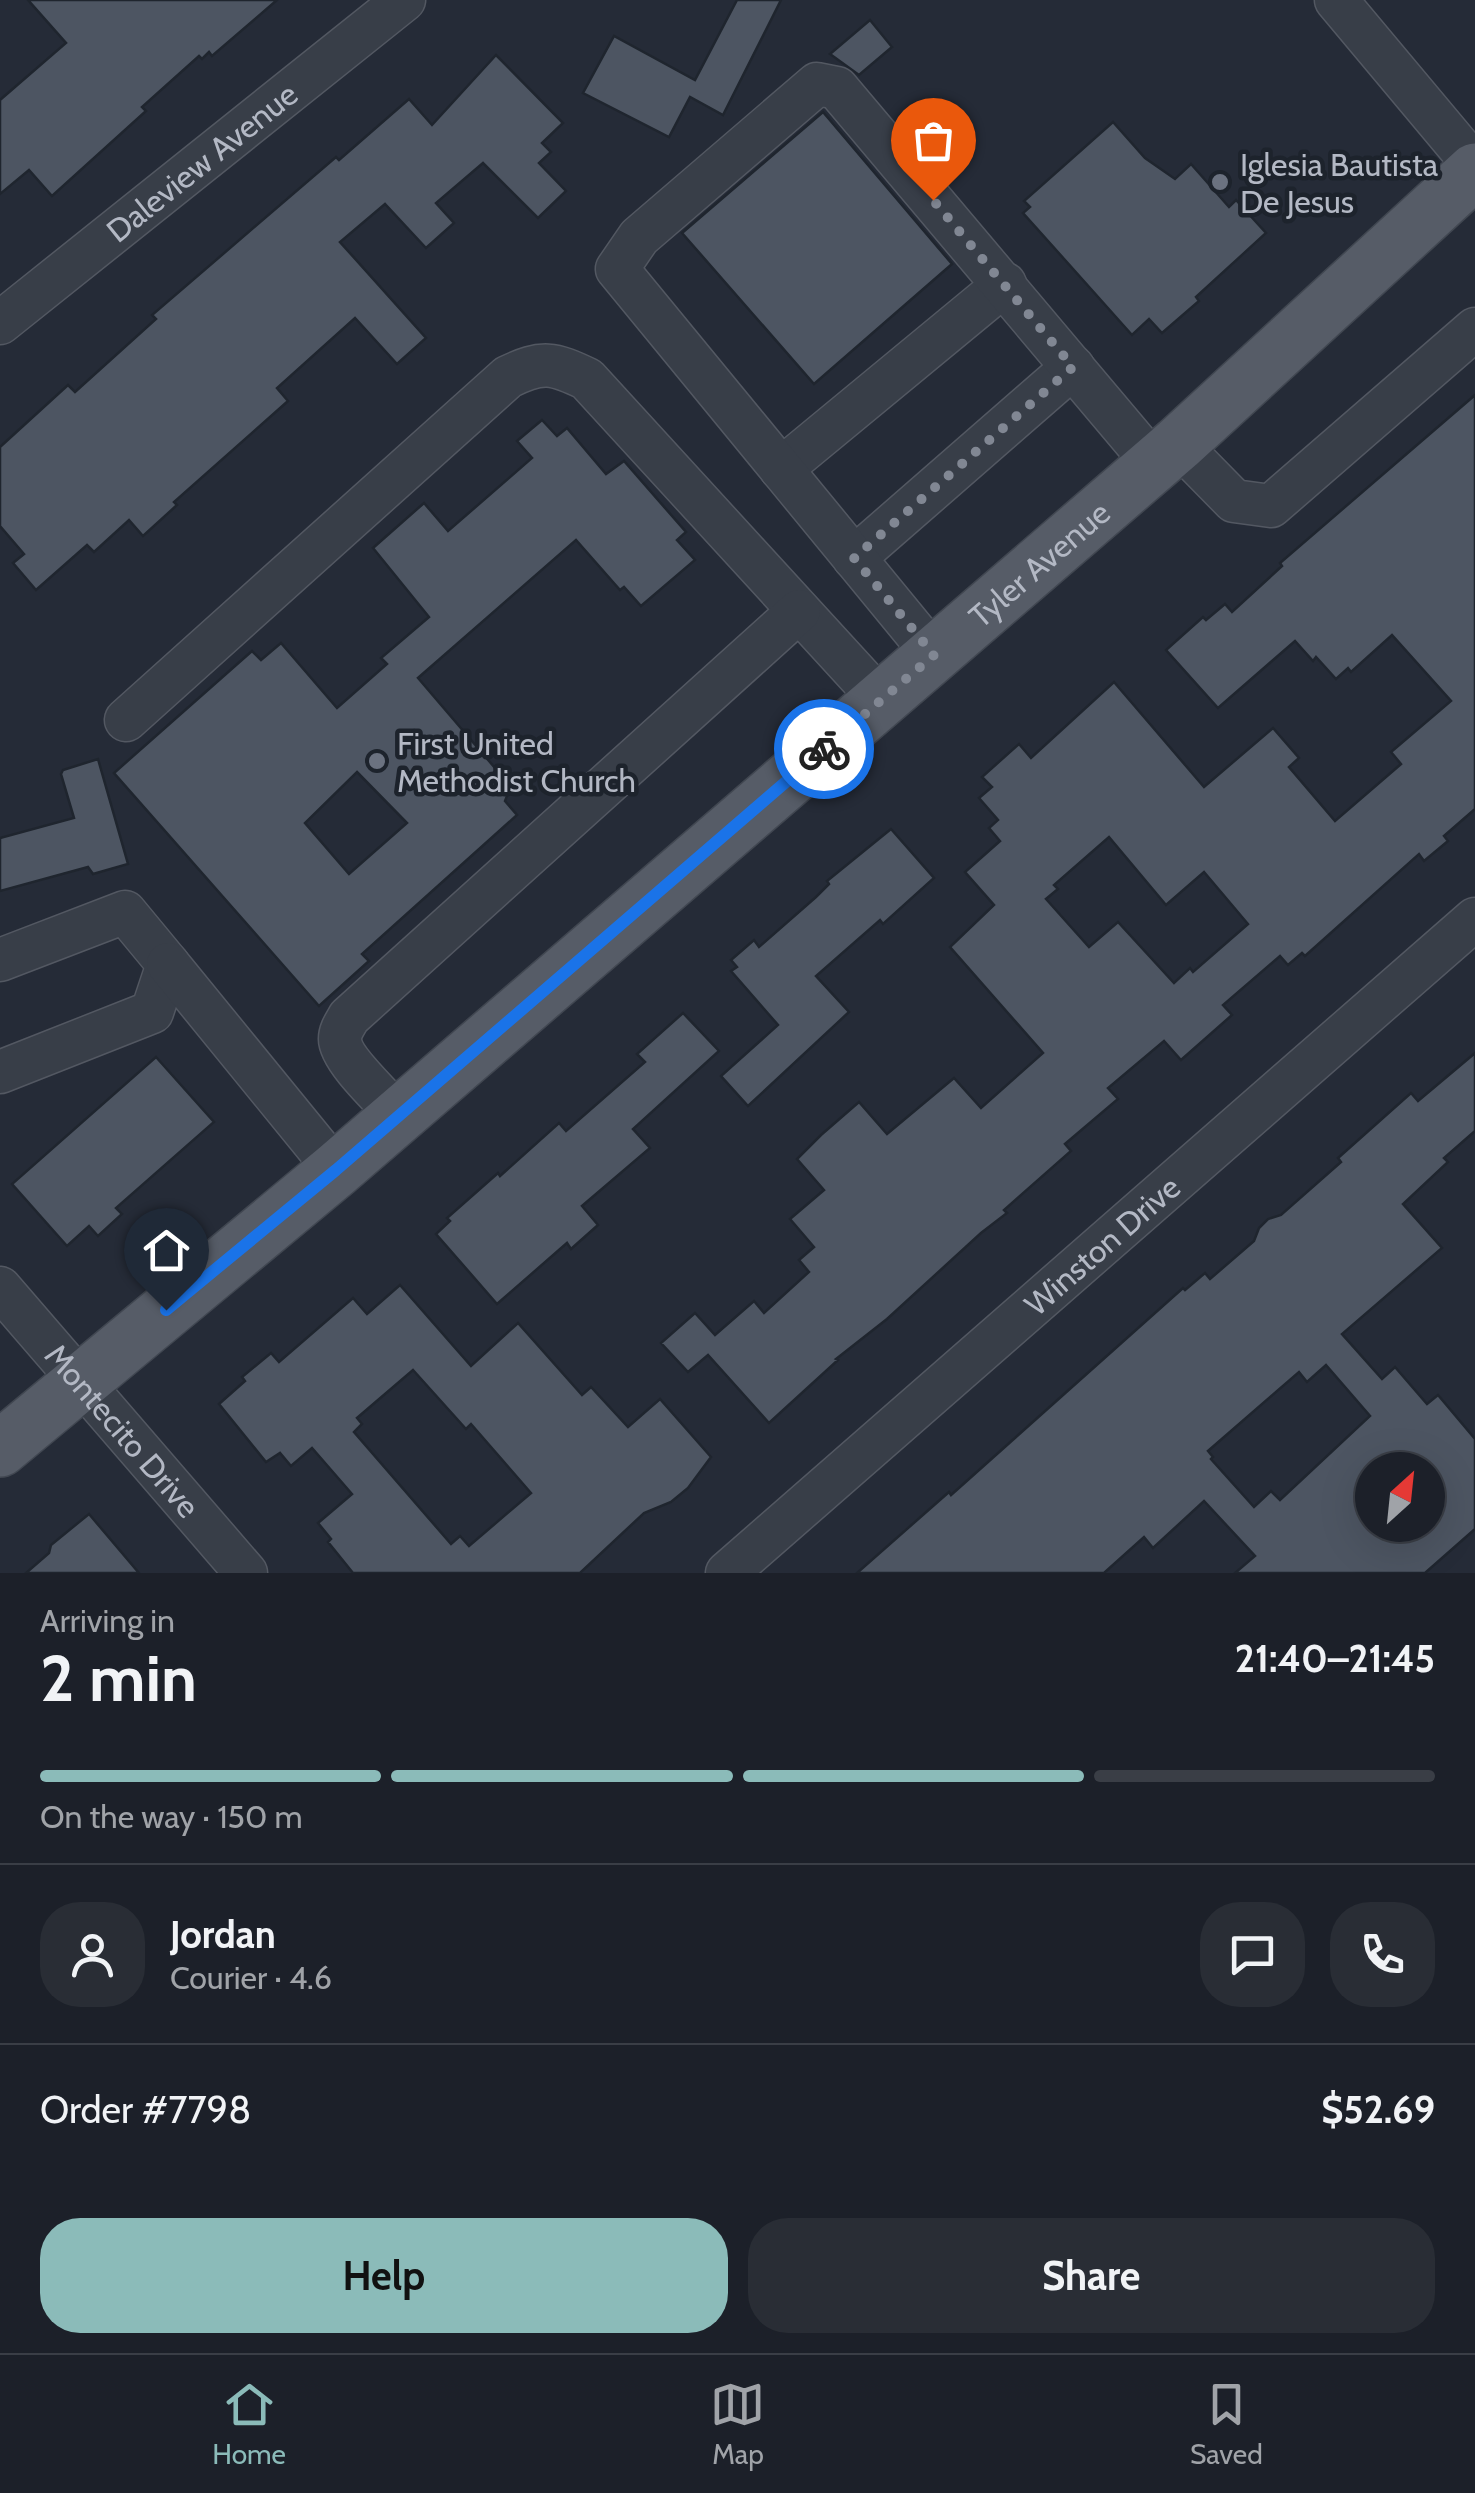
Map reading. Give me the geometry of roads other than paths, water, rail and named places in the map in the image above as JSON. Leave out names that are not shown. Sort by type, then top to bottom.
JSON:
[{"type":"main road","name":"Tyler Avenue","points":[[0,1449],[336,1170],[1166,454],[1475,169]]},
{"type":"street","name":"Daleview Avenue","points":[[0,322],[404,0]]},
{"type":"street","points":[[1336,0],[1475,169]]},
{"type":"street","points":[[934,655],[617,269],[640,237],[817,84],[837,88],[1073,367],[1166,454],[1234,501],[1271,506],[1475,329]]},
{"type":"street","points":[[781,469],[1004,284]]},
{"type":"street","points":[[126,720],[508,378],[530,367],[554,364],[587,379],[880,700]]},
{"type":"street","points":[[854,558],[1073,367]]},
{"type":"street","points":[[399,1116],[348,1059],[340,1044],[349,1017],[799,611]]},
{"type":"street","points":[[0,960],[126,912],[336,1170]]},
{"type":"street","name":"Winston Drive","points":[[727,1573],[1475,919]]},
{"type":"street","points":[[0,1072],[152,1012],[168,964]]},
{"type":"street","name":"Montecito Drive","points":[[0,1288],[246,1573]]},
{"type":"place","name":"Iglesia Bautista De Jesus","points":[[1220,182]]},
{"type":"place","name":"First United Methodist Church","points":[[377,761]]}]
